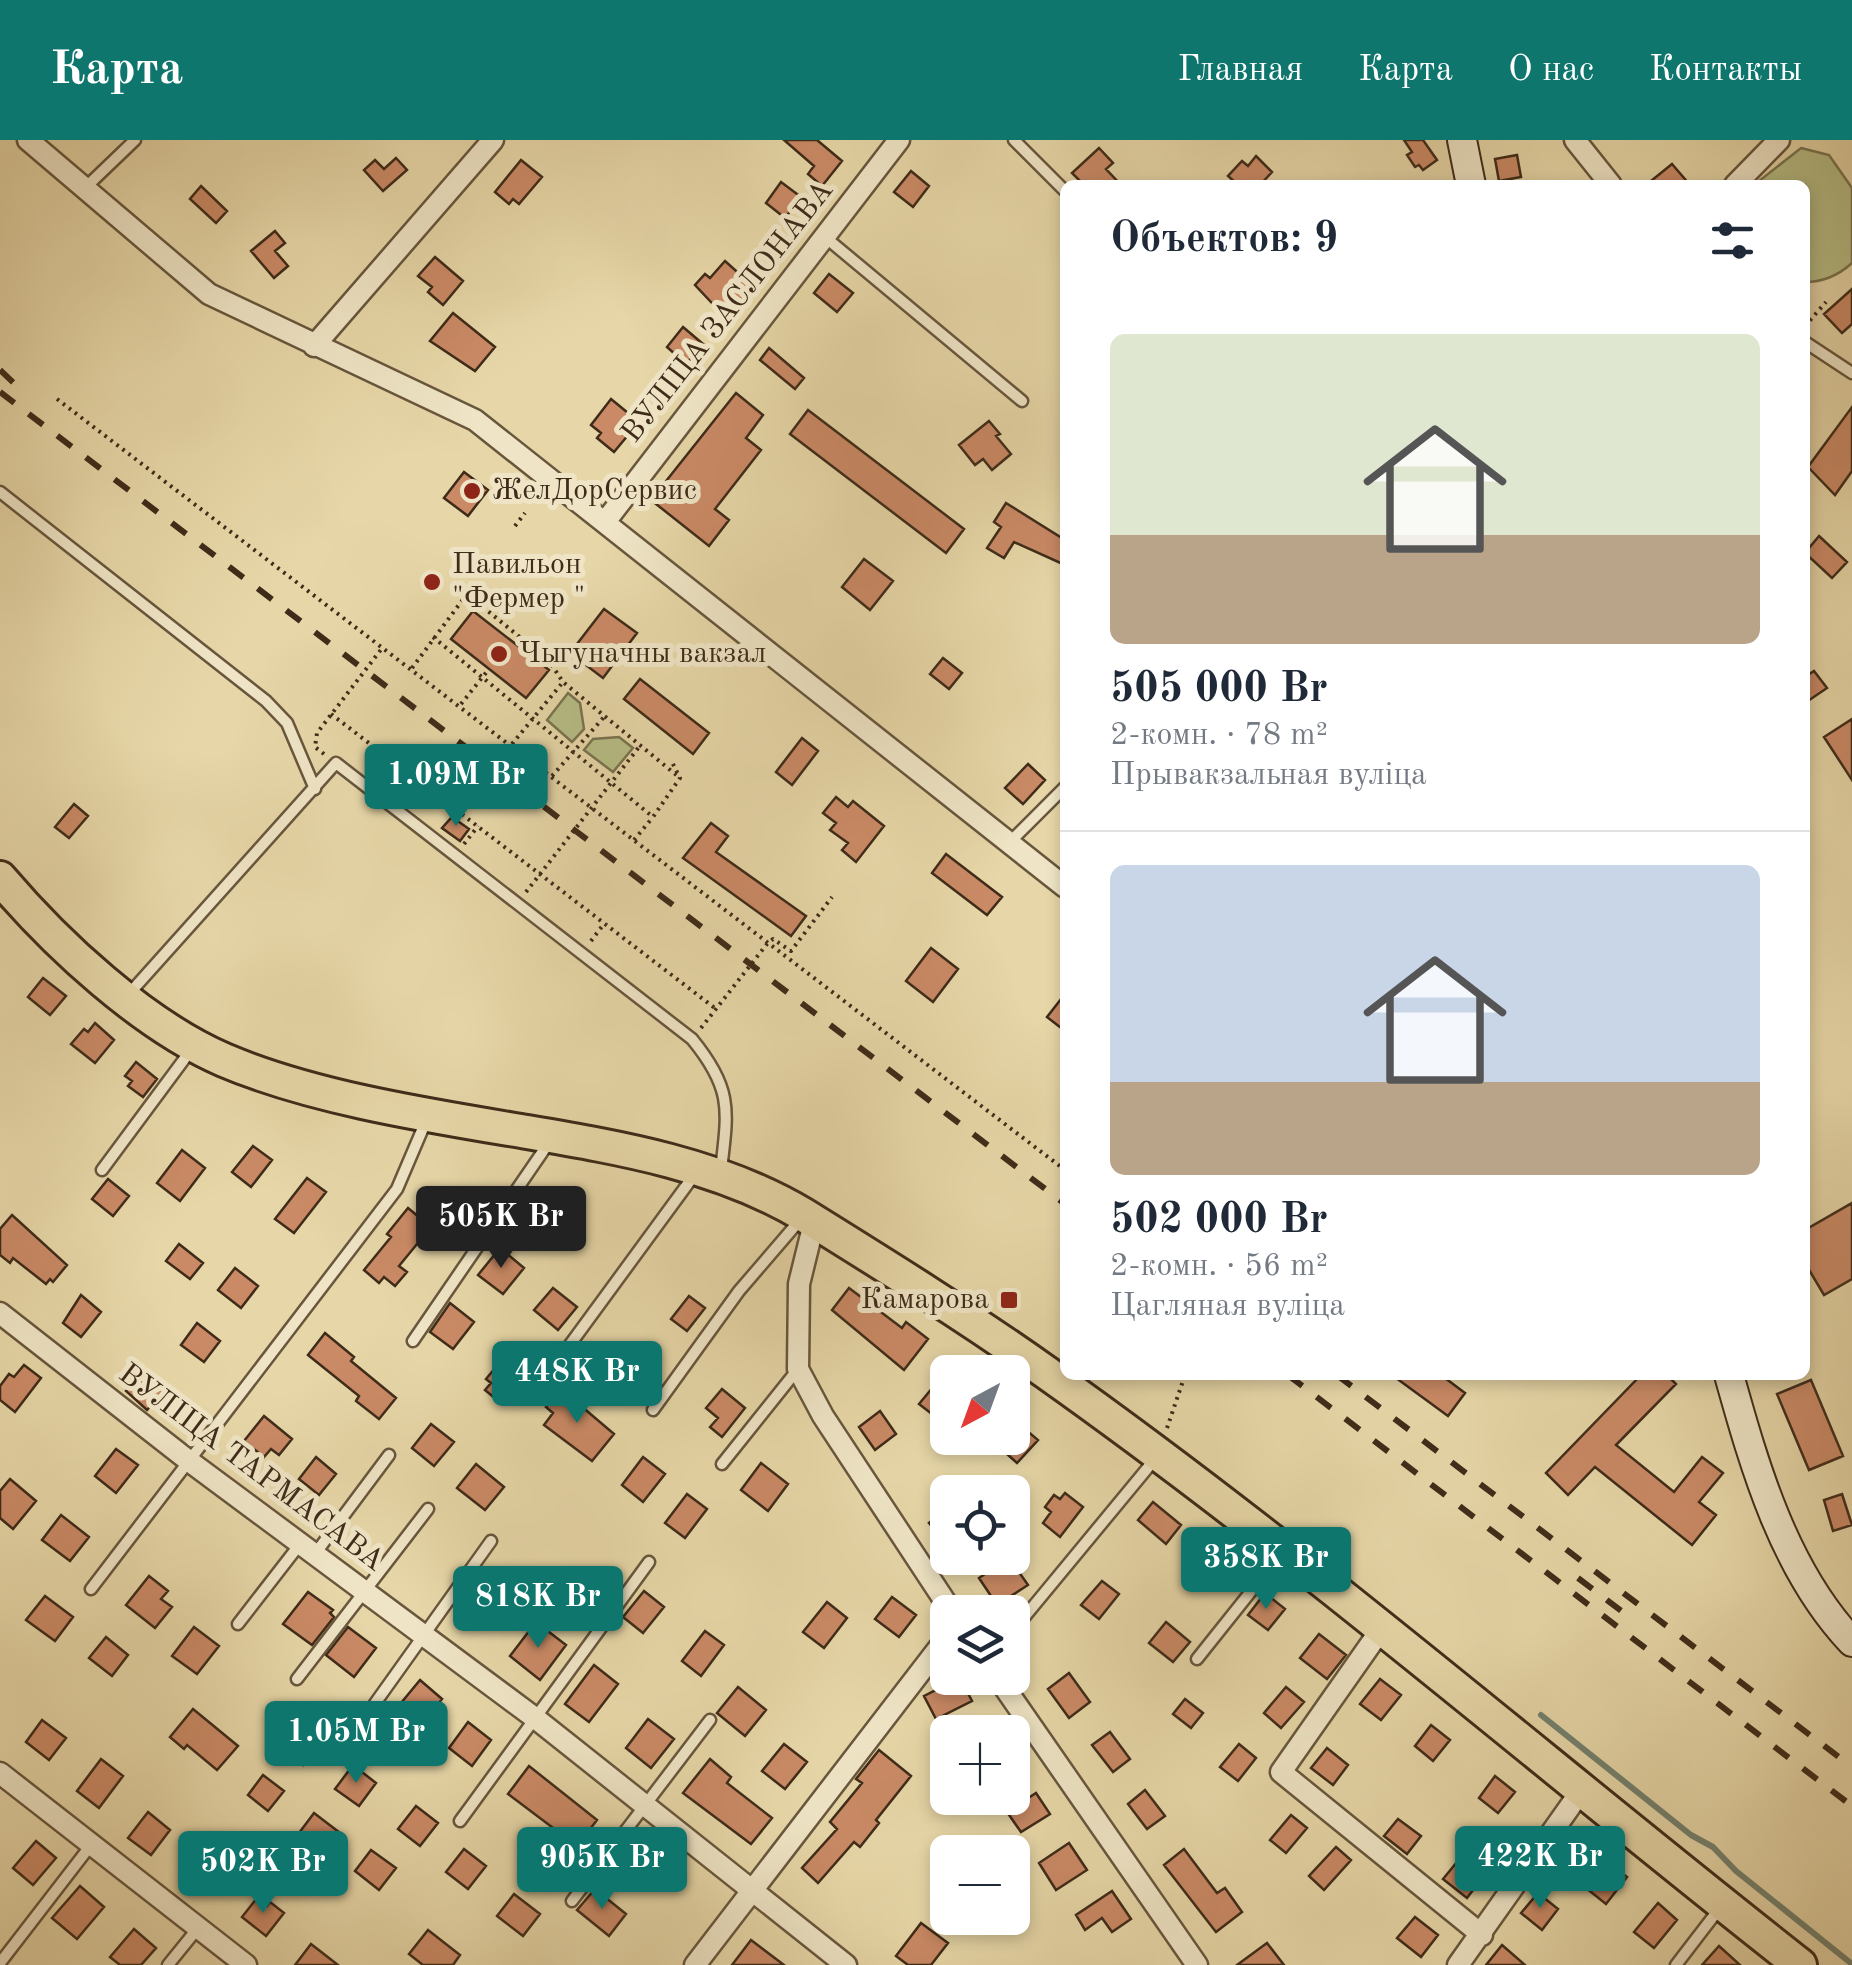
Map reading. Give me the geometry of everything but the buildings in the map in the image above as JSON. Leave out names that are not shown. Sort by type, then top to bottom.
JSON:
[{"type":"main road","points":[[1462,140],[1470,180]]},
{"type":"main road","points":[[7,893],[126,998],[195,1045],[267,1077],[428,1115],[553,1136],[709,1173],[809,1219],[944,1302],[1158,1456],[1382,1628],[1800,1965]]},
{"type":"main road","points":[[1730,1380],[1748,1444],[1800,1570],[1832,1621],[1852,1642]]},
{"type":"street","points":[[28,140],[208,294],[475,420],[1060,884]]},
{"type":"street","points":[[314,346],[493,140]]},
{"type":"street","name":"ВУЛІЦА ЗАСЛОНАВА","points":[[604,522],[899,140]]},
{"type":"street","points":[[1576,140],[1607,180]]},
{"type":"street","points":[[1740,180],[1779,140]]},
{"type":"street","points":[[809,1219],[799,1284],[798,1368],[822,1416],[941,1595]]},
{"type":"street","name":"ВУЛІЦА ТАРМАСАВА","points":[[0,1313],[189,1461],[536,1718],[846,1965]]},
{"type":"street","points":[[1382,1628],[1281,1772],[1482,1935]]},
{"type":"street","points":[[695,1965],[930,1659]]},
{"type":"street","points":[[1010,1695],[1196,1965]]},
{"type":"street","points":[[0,1773],[246,1965]]},
{"type":"street","points":[[1458,1965],[1581,1791]]},
{"type":"lane","points":[[84,188],[135,140]]},
{"type":"lane","points":[[1014,140],[1060,186]]},
{"type":"lane","points":[[825,237],[1022,401]]},
{"type":"lane","points":[[1810,345],[1852,373]]},
{"type":"lane","points":[[0,492],[266,701],[287,723],[315,789]]},
{"type":"lane","points":[[126,998],[336,763],[692,1040],[712,1064],[726,1098],[709,1173],[558,1361]]},
{"type":"lane","points":[[1008,844],[1060,792]]},
{"type":"lane","points":[[102,1170],[195,1045]]},
{"type":"lane","points":[[90,1589],[397,1190],[428,1115]]},
{"type":"lane","points":[[414,1341],[553,1136]]},
{"type":"lane","points":[[653,1410],[740,1290],[809,1219]]},
{"type":"lane","points":[[722,1464],[798,1368]]},
{"type":"lane","points":[[238,1624],[389,1455]]},
{"type":"lane","points":[[1030,1610],[1158,1456]]},
{"type":"lane","points":[[298,1679],[428,1509]]},
{"type":"lane","points":[[356,1730],[491,1541]]},
{"type":"lane","points":[[1197,1659],[1284,1551]]},
{"type":"lane","points":[[460,1820],[649,1562]]},
{"type":"lane","points":[[572,1901],[710,1720]]},
{"type":"lane","points":[[0,1962],[92,1844]]},
{"type":"lane","points":[[1676,1965],[1722,1904]]},
{"type":"lane","points":[[168,1965],[198,1928]]},
{"type":"path","points":[[1810,320],[1826,302]]},
{"type":"path","points":[[57,399],[1060,1166]]},
{"type":"path","points":[[516,526],[525,512]]},
{"type":"path","points":[[412,668],[467,594],[549,661],[563,682],[680,778]]},
{"type":"path","points":[[510,639],[514,633]]},
{"type":"path","points":[[433,637],[653,817]]},
{"type":"path","points":[[336,763],[315,747],[317,732],[383,647]]},
{"type":"path","points":[[460,705],[489,669]]},
{"type":"path","points":[[512,744],[563,682]]},
{"type":"path","points":[[331,714],[716,1008]]},
{"type":"path","points":[[552,776],[604,717]]},
{"type":"path","points":[[526,892],[639,747]]},
{"type":"path","points":[[672,762],[680,778]]},
{"type":"path","points":[[634,840],[680,778]]},
{"type":"path","points":[[464,843],[478,826]]},
{"type":"path","points":[[692,1040],[767,944],[773,938],[791,951],[832,897]]},
{"type":"path","points":[[591,941],[604,923]]},
{"type":"path","points":[[1158,1456],[1183,1380]]},
{"type":"green space","points":[[1801,148],[1829,155],[1852,188],[1852,263],[1830,277],[1810,282],[1810,180],[1760,180]]},
{"type":"green space","points":[[568,693],[580,703],[584,729],[572,742],[547,720]]},
{"type":"green space","points":[[619,737],[633,748],[613,772],[584,750],[593,739]]},
{"type":"waterway","points":[[1541,1715],[1691,1835],[1713,1847],[1736,1871],[1852,1964]]},
{"type":"railway","points":[[0,370],[17,386]]},
{"type":"railway","points":[[0,392],[1060,1200]]},
{"type":"railway","points":[[1295,1380],[1852,1806]]},
{"type":"railway","points":[[1344,1380],[1852,1767]]},
{"type":"railway","points":[[1578,1578],[1624,1613]]},
{"type":"place","name":"ЖелДорСервис","points":[[472,491]]},
{"type":"place","name":"Павильон \"Фермер \"","points":[[432,582]]},
{"type":"place","name":"Чыгуначны вакзал","points":[[499,654]]},
{"type":"place","name":"Камарова","points":[[1009,1300]]}]
